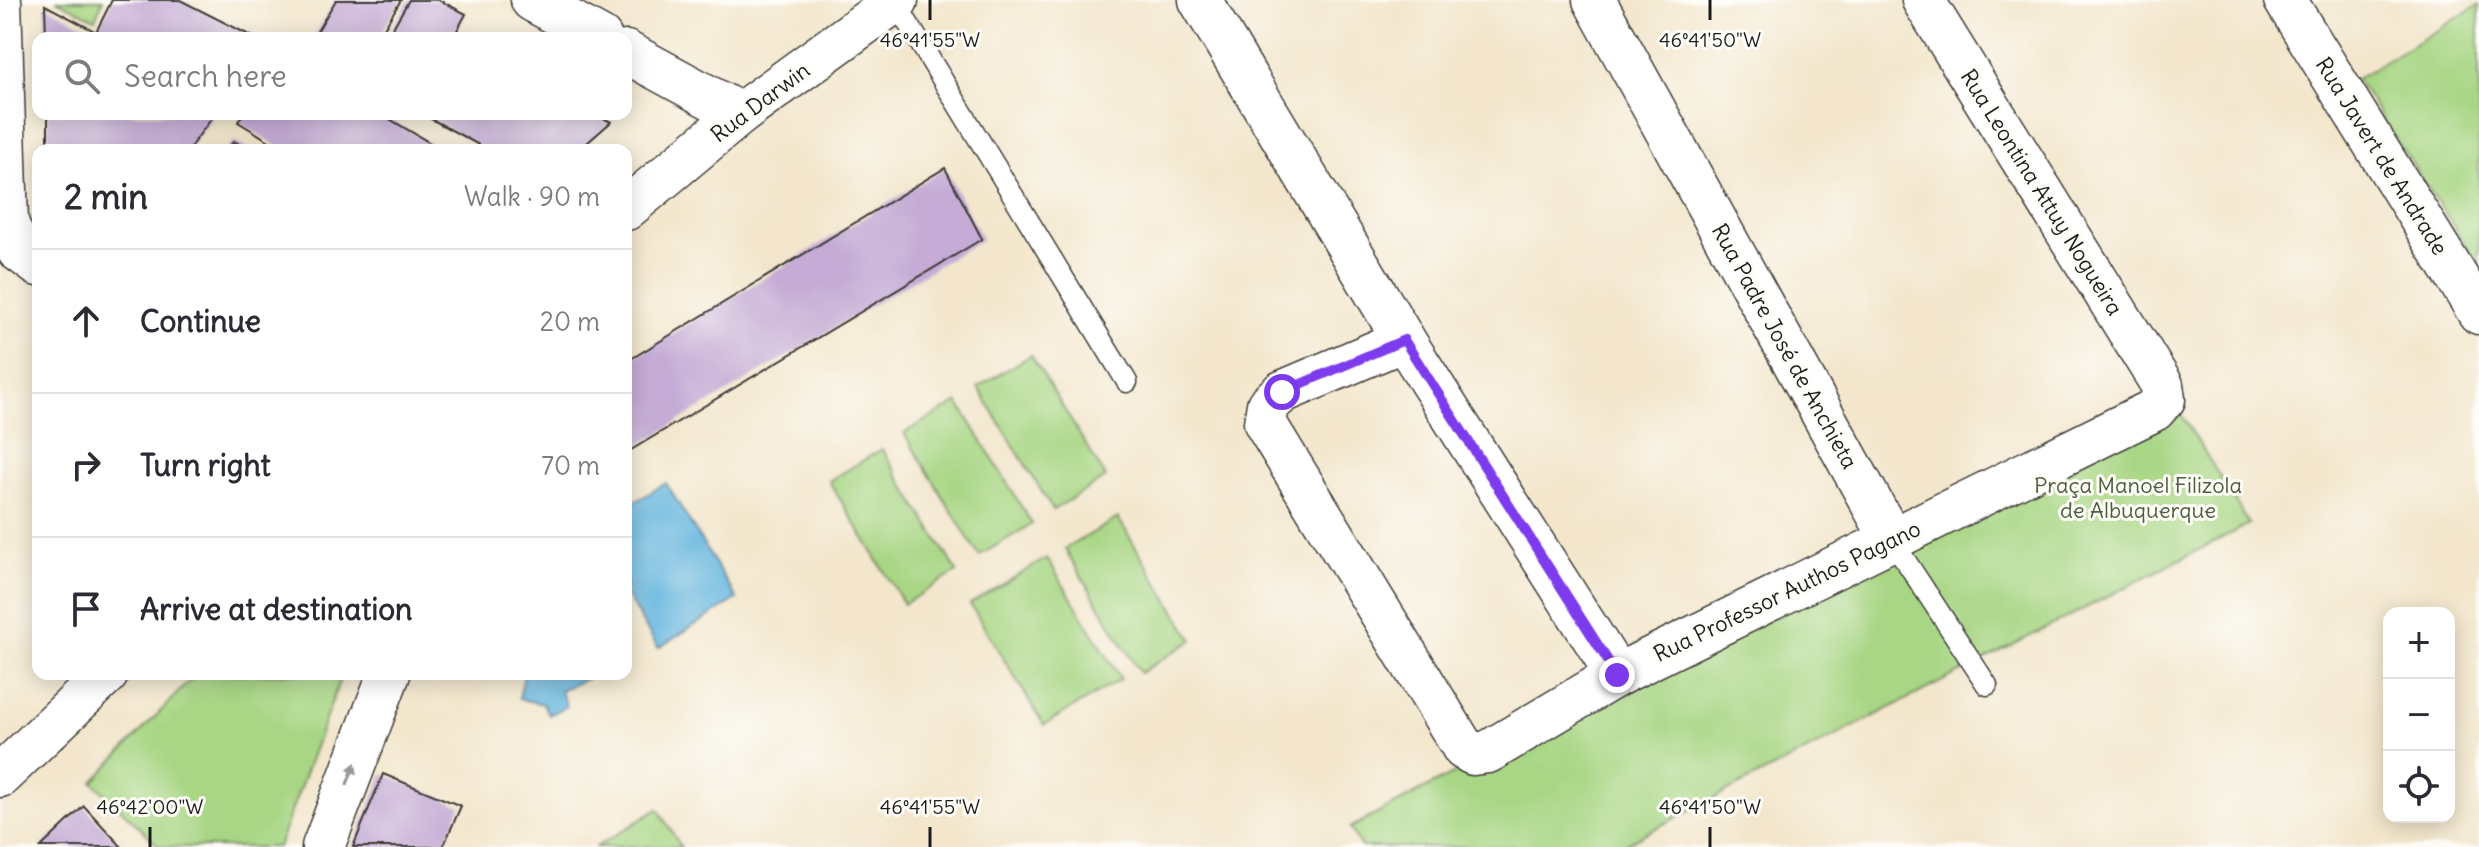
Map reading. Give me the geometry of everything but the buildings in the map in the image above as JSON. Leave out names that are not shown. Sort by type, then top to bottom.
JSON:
[{"type":"street","points":[[0,0],[7,222],[18,250],[32,260]]},
{"type":"street","points":[[532,0],[590,32]]},
{"type":"street","points":[[1200,0],[1404,340],[1617,675]]},
{"type":"street","name":"Rua Padre José de Anchieta","points":[[1594,0],[1892,540]]},
{"type":"street","name":"Rua Leontina Attuy Nogueira","points":[[1923,0],[2162,385]]},
{"type":"street","name":"Rua Javert de Andrade","points":[[2285,0],[2479,313]]},
{"type":"street","name":"Rua Darwin","points":[[632,204],[740,114],[896,1]]},
{"type":"street","points":[[632,55],[740,114]]},
{"type":"street","name":"Rua Professor Authos Pagano","points":[[1404,340],[1282,392],[1268,405],[1265,423],[1464,749],[1473,754],[1488,752],[1617,675],[2154,410],[2164,399],[2162,385]]},
{"type":"street","points":[[0,776],[101,680]]},
{"type":"street","points":[[323,847],[387,680]]},
{"type":"lane","points":[[896,1],[1127,382]]},
{"type":"lane","name":"Rua Padre José de Anchieta","points":[[1892,540],[1987,685]]},
{"type":"green space","points":[[56,0],[103,0],[95,19]]},
{"type":"green space","points":[[2479,5],[2479,265],[2356,79]]},
{"type":"green space","points":[[1031,355],[1106,478],[1053,510],[978,387]]},
{"type":"green space","name":"Praça Manoel Filizola de Albuquerque","points":[[2171,398],[2249,524],[1619,847],[1361,847],[1350,828]]},
{"type":"green space","points":[[958,402],[1032,524],[979,556],[904,433]]},
{"type":"green space","points":[[882,449],[957,572],[904,604],[829,481]]},
{"type":"green space","points":[[1118,518],[1193,640],[1140,673],[1065,549]]},
{"type":"green space","points":[[1047,558],[1121,679],[1044,725],[970,604]]},
{"type":"green space","points":[[190,680],[340,680],[278,847],[160,847],[93,782]]},
{"type":"green space","points":[[658,809],[681,847],[596,847]]},
{"type":"water","points":[[666,483],[737,599],[658,648],[632,605],[632,503]]},
{"type":"water","points":[[523,680],[584,680],[560,690],[567,706],[549,715],[543,704],[519,699]]},
{"type":"route","points":[[1282,392],[1404,340],[1617,675]]}]
